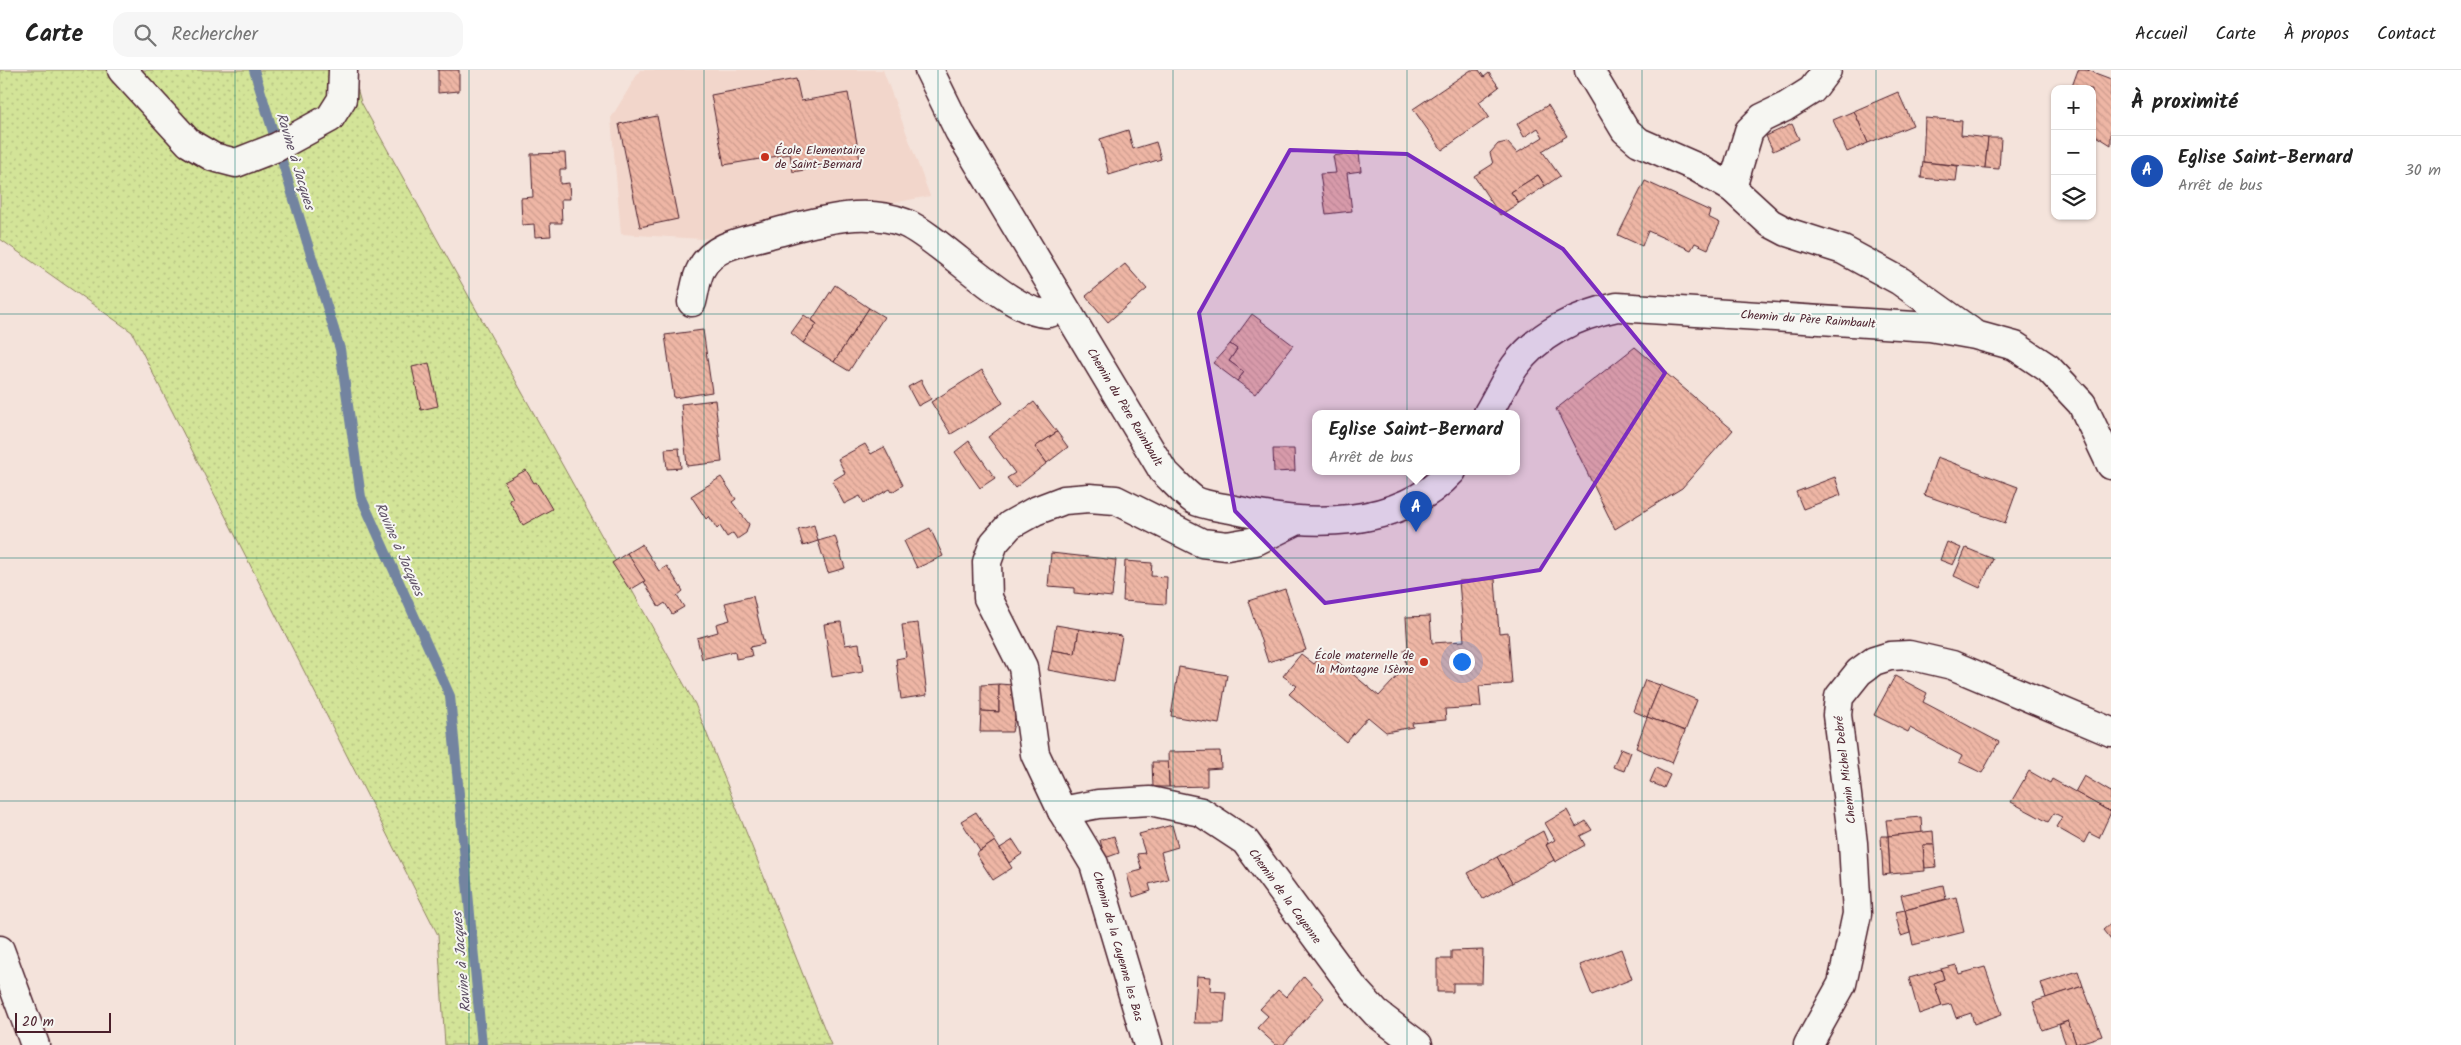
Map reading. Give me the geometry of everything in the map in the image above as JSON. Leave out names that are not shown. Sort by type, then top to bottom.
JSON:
[{"type":"street","points":[[122,70],[189,142],[213,157],[236,162],[277,147],[330,118],[342,99],[343,70]]},
{"type":"street","name":"Chemin du Père Raimbault","points":[[929,70],[959,131],[1062,306],[1096,358],[1164,471],[1196,501],[1296,522],[1329,522],[1376,515],[1414,500],[1440,483],[1448,475]]},
{"type":"street","points":[[1589,70],[1625,130],[1639,142],[1696,167],[1732,188],[1770,224],[1843,250],[1900,281],[1975,335]]},
{"type":"street","points":[[1732,188],[1749,131],[1762,118],[1785,107],[1812,90],[1827,70]]},
{"type":"street","points":[[692,302],[701,269],[711,255],[728,245],[832,218],[869,216],[904,223],[936,242],[1008,297],[1030,310],[1049,313],[1062,306]]},
{"type":"street","name":"Chemin du Père Raimbault","points":[[1490,410],[1516,366],[1541,339],[1590,312],[1617,307],[1930,328],[1975,335],[2015,346],[2048,368],[2082,404],[2111,465]]},
{"type":"street","name":"Chemin de la Cayenne les Bas","points":[[1148,1045],[1094,864],[1062,811],[1035,754],[1023,667],[988,598],[987,562],[994,543],[1010,525],[1035,510],[1064,500],[1089,498],[1116,500],[1202,543],[1227,546],[1256,541],[1296,522]]},
{"type":"street","name":"Chemin Michel Debré","points":[[1808,1045],[1842,984],[1857,914],[1853,843],[1837,715],[1839,697],[1859,672],[1874,661],[1890,656],[1909,655],[1952,664],[2111,732]]},
{"type":"street","name":"Chemin de la Cayenne","points":[[1062,811],[1098,804],[1150,801],[1201,812],[1245,841],[1355,990],[1376,1013],[1418,1045]]},
{"type":"street","points":[[0,950],[34,1045]]},
{"type":"highlighted area","points":[[1290,150],[1407,154],[1563,249],[1665,373],[1540,570],[1325,603],[1235,511],[1199,313]]},
{"type":"shaded area","name":"École Elementaire de Saint-Bernard","points":[[640,70],[883,70],[930,196],[702,239],[621,234],[611,118]]},
{"type":"green space","points":[[0,70],[352,70],[361,102],[695,704],[831,1045],[445,1045],[438,935],[132,332],[0,239]]},
{"type":"building","points":[[438,70],[459,70],[459,91],[438,93]]},
{"type":"building","points":[[1471,70],[1479,70],[1484,77],[1489,73],[1499,87],[1479,102],[1489,117],[1442,150],[1413,109]]},
{"type":"building","points":[[2078,70],[2087,70],[2111,79],[2111,145],[2096,136],[2096,85],[2072,85]]},
{"type":"building","points":[[796,79],[801,101],[848,93],[860,160],[793,172],[790,154],[724,165],[711,95]]},
{"type":"building","points":[[1898,92],[1913,125],[1868,143],[1854,111]]},
{"type":"building","points":[[1548,105],[1567,136],[1542,151],[1560,176],[1545,186],[1538,175],[1511,192],[1519,203],[1500,215],[1474,176],[1493,164],[1490,153],[1498,144],[1507,142],[1517,153],[1543,137],[1538,128],[1524,137],[1517,124]]},
{"type":"building","points":[[1854,111],[1868,143],[1847,152],[1833,120]]},
{"type":"building","points":[[657,116],[678,219],[640,227],[619,124]]},
{"type":"building","points":[[1925,118],[1962,121],[1961,135],[1988,138],[1985,168],[1923,162]]},
{"type":"building","points":[[1792,124],[1799,139],[1773,151],[1766,136]]},
{"type":"building","points":[[1128,130],[1133,149],[1156,142],[1161,159],[1109,175],[1100,139]]},
{"type":"building","points":[[1988,138],[2001,138],[1999,169],[1985,168]]},
{"type":"building","points":[[1359,152],[1361,171],[1347,173],[1352,211],[1326,214],[1320,174],[1336,173],[1333,156]]},
{"type":"building","points":[[565,153],[566,169],[560,169],[560,184],[569,183],[570,199],[561,199],[562,223],[550,223],[551,236],[535,237],[534,224],[522,225],[521,198],[533,197],[531,154]]},
{"type":"building","points":[[1923,162],[1958,166],[1956,181],[1921,178]]},
{"type":"building","points":[[1538,175],[1545,186],[1519,203],[1511,192]]},
{"type":"building","points":[[1645,181],[1710,211],[1708,217],[1720,223],[1708,249],[1695,243],[1691,250],[1648,231],[1642,246],[1618,235]]},
{"type":"building","points":[[1125,264],[1147,289],[1108,322],[1086,296]]},
{"type":"building","points":[[835,285],[869,308],[834,362],[803,343],[817,324],[812,320]]},
{"type":"building","points":[[869,308],[884,317],[849,371],[834,362]]},
{"type":"building","points":[[1252,314],[1293,345],[1255,394],[1237,381],[1244,372],[1229,361],[1237,349],[1230,344]]},
{"type":"building","points":[[804,315],[817,324],[803,343],[791,333]]},
{"type":"building","points":[[703,330],[712,392],[674,398],[665,335]]},
{"type":"building","points":[[1230,344],[1237,349],[1229,361],[1244,372],[1237,381],[1213,363]]},
{"type":"building","points":[[1635,347],[1733,430],[1682,488],[1615,529],[1556,409]]},
{"type":"building","points":[[429,363],[438,406],[421,410],[412,367]]},
{"type":"building","points":[[982,370],[1003,403],[951,434],[931,402]]},
{"type":"building","points":[[921,380],[931,399],[918,406],[908,387]]},
{"type":"building","points":[[715,400],[722,462],[687,466],[681,404]]},
{"type":"building","points":[[1034,402],[1057,432],[1035,447],[1047,463],[1015,488],[1007,478],[1015,473],[988,437]]},
{"type":"building","points":[[1057,432],[1068,447],[1047,463],[1035,447]]},
{"type":"building","points":[[969,441],[995,478],[980,488],[955,452]]},
{"type":"building","points":[[865,444],[871,454],[884,447],[903,485],[892,492],[890,489],[864,503],[860,496],[844,504],[832,481],[845,473],[838,459]]},
{"type":"building","points":[[679,448],[681,468],[667,469],[665,449]]},
{"type":"building","points":[[1273,449],[1294,449],[1295,471],[1274,472]]},
{"type":"building","points":[[1937,457],[2018,487],[2005,523],[1924,495]]},
{"type":"building","points":[[526,470],[534,483],[536,482],[552,509],[523,525],[509,500],[513,498],[504,482]]},
{"type":"building","points":[[721,477],[736,499],[732,502],[749,524],[746,533],[737,539],[733,533],[727,537],[720,526],[717,529],[709,516],[706,519],[691,496]]},
{"type":"building","points":[[1835,477],[1841,495],[1803,509],[1796,492]]},
{"type":"building","points":[[814,525],[818,541],[803,546],[798,530]]},
{"type":"building","points":[[930,528],[943,556],[917,568],[904,541]]},
{"type":"building","points":[[835,536],[845,568],[828,573],[818,541]]},
{"type":"building","points":[[1947,542],[1961,548],[1953,565],[1940,560]]},
{"type":"building","points":[[642,544],[659,571],[667,566],[683,591],[677,596],[684,607],[672,614],[665,603],[659,607],[627,553]]},
{"type":"building","points":[[1966,548],[1993,559],[1980,588],[1954,576]]},
{"type":"building","points":[[627,553],[645,581],[630,590],[612,563]]},
{"type":"building","points":[[1051,553],[1116,560],[1112,597],[1074,593],[1074,588],[1048,586]]},
{"type":"building","points":[[1125,561],[1152,563],[1151,576],[1167,577],[1166,604],[1123,601]]},
{"type":"building","points":[[1495,579],[1499,633],[1508,632],[1512,684],[1479,686],[1481,707],[1445,709],[1446,720],[1412,723],[1413,727],[1386,732],[1368,717],[1346,742],[1289,694],[1297,686],[1283,676],[1301,654],[1314,664],[1325,651],[1379,696],[1406,667],[1404,650],[1408,649],[1406,617],[1430,616],[1432,643],[1464,641],[1459,581]]},
{"type":"building","points":[[1285,589],[1306,650],[1268,662],[1248,601]]},
{"type":"building","points":[[753,596],[764,644],[750,647],[752,656],[736,659],[735,651],[702,659],[697,638],[718,632],[716,624],[730,620],[725,603]]},
{"type":"building","points":[[841,622],[845,645],[859,643],[863,672],[832,677],[824,624]]},
{"type":"building","points":[[918,623],[927,695],[901,699],[896,659],[906,657],[902,625]]},
{"type":"building","points":[[1056,625],[1079,629],[1075,654],[1052,650]]},
{"type":"building","points":[[1079,629],[1122,636],[1114,682],[1048,670],[1052,650],[1075,654]]},
{"type":"building","points":[[1179,667],[1227,675],[1219,724],[1171,716]]},
{"type":"building","points":[[1895,676],[1927,693],[1923,702],[1999,742],[1982,773],[1959,762],[1962,756],[1910,728],[1908,732],[1874,715]]},
{"type":"building","points":[[1645,680],[1660,685],[1647,717],[1633,711]]},
{"type":"building","points":[[999,684],[999,712],[981,711],[981,685]]},
{"type":"building","points":[[999,684],[1013,685],[1016,713],[1012,732],[980,732],[981,711],[999,712]]},
{"type":"building","points":[[1660,685],[1697,700],[1685,731],[1647,717]]},
{"type":"building","points":[[1647,717],[1685,731],[1672,763],[1636,748]]},
{"type":"building","points":[[1621,748],[1631,752],[1624,771],[1613,767]]},
{"type":"building","points":[[1220,751],[1221,768],[1207,769],[1207,786],[1169,787],[1168,752]]},
{"type":"building","points":[[1152,762],[1168,762],[1169,787],[1153,787]]},
{"type":"building","points":[[1656,768],[1670,775],[1664,788],[1650,782]]},
{"type":"building","points":[[2029,771],[2050,783],[2052,779],[2111,812],[2099,838],[2089,833],[2084,843],[2056,827],[2062,817],[2054,813],[2048,822],[2011,802]]},
{"type":"building","points":[[2084,776],[2111,792],[2111,812],[2075,792]]},
{"type":"building","points":[[1567,810],[1576,827],[1586,821],[1592,830],[1580,836],[1585,845],[1555,862],[1546,845],[1555,840],[1545,823]]},
{"type":"building","points":[[976,812],[995,841],[980,851],[961,821]]},
{"type":"building","points":[[1921,817],[1922,833],[1888,836],[1886,820]]},
{"type":"building","points":[[1172,825],[1178,847],[1161,852],[1168,879],[1149,884],[1151,891],[1133,897],[1127,874],[1142,870],[1137,854],[1145,853],[1139,834]]},
{"type":"building","points":[[1543,831],[1548,843],[1546,845],[1554,860],[1512,883],[1497,857]]},
{"type":"building","points":[[1933,831],[1934,845],[1923,845],[1925,871],[1890,874],[1888,836]]},
{"type":"building","points":[[1114,836],[1119,853],[1105,858],[1100,840]]},
{"type":"building","points":[[1881,836],[1888,836],[1890,874],[1883,875]]},
{"type":"building","points":[[1013,840],[1022,854],[1009,863],[1000,848]]},
{"type":"building","points":[[995,841],[1012,868],[993,880],[976,854]]},
{"type":"building","points":[[1923,845],[1934,845],[1936,867],[1925,868]]},
{"type":"building","points":[[1497,857],[1512,883],[1483,899],[1468,873]]},
{"type":"building","points":[[1943,885],[1946,899],[1905,910],[1901,895]]},
{"type":"building","points":[[1956,897],[1964,932],[1913,945],[1905,910]]},
{"type":"building","points":[[1905,910],[1910,933],[1901,936],[1895,912]]},
{"type":"building","points":[[2111,923],[2111,940],[2103,930]]},
{"type":"building","points":[[1621,949],[1632,979],[1592,995],[1580,965]]},
{"type":"building","points":[[1483,950],[1482,983],[1453,983],[1453,992],[1437,992],[1437,959],[1451,959],[1451,951]]},
{"type":"building","points":[[1956,965],[1959,974],[1985,967],[2002,1014],[1974,1024],[1971,1013],[1956,1018],[1951,1004],[1942,1006],[1934,983],[1944,979],[1941,969]]},
{"type":"building","points":[[1941,969],[1944,979],[1934,983],[1942,1006],[1919,1014],[1909,978]]},
{"type":"building","points":[[2078,971],[2083,986],[2046,998],[2041,983]]},
{"type":"building","points":[[1197,976],[1211,977],[1210,991],[1226,992],[1224,1023],[1194,1023]]},
{"type":"building","points":[[1304,976],[1324,998],[1283,1045],[1276,1045],[1257,1028],[1268,1016],[1260,1009],[1278,990],[1286,997]]},
{"type":"building","points":[[2083,986],[2102,1036],[2076,1044],[2068,1021],[2042,1030],[2033,1002]]},
{"type":"building","points":[[2068,1021],[2076,1044],[2073,1045],[2066,1045],[2059,1025]]},
{"type":"waterway","name":"Ravine à Jacques","points":[[254,70],[340,349],[361,497],[450,696],[482,1045]]},
{"type":"place","name":"École Elementaire de Saint-Bernard","points":[[765,157]]},
{"type":"place","name":"Eglise Saint-Bernard","points":[[1416,532]]},
{"type":"place","name":"École maternelle de la Montagne 15ème","points":[[1424,662]]}]
